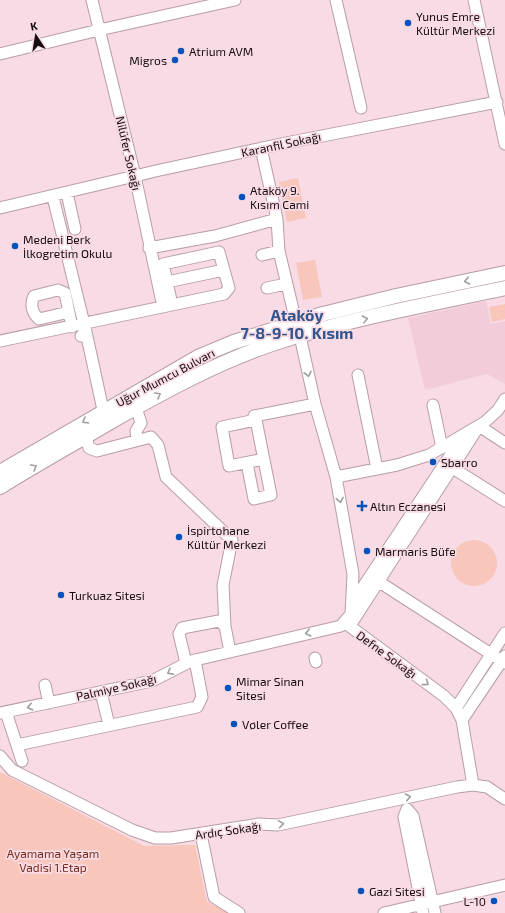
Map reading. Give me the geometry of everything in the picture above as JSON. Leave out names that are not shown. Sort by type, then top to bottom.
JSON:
[{"type":"main road","name":"Uğur Mumcu Bulvarı","points":[[0,470],[198,357],[234,342],[296,322],[396,296],[505,273]]},
{"type":"main road","name":"Uğur Mumcu Bulvarı","points":[[0,487],[168,390],[209,369],[276,342],[398,311],[505,288]]},
{"type":"main road","points":[[296,322],[300,336]]},
{"type":"street","name":"Nilüfer Sokağı","points":[[92,0],[135,176],[149,248],[167,306]]},
{"type":"street","points":[[0,54],[99,30],[235,0]]},
{"type":"street","points":[[336,0],[361,108]]},
{"type":"street","points":[[474,0],[505,144]]},
{"type":"street","name":"Karanfil Sokağı","points":[[0,208],[261,148],[497,102]]},
{"type":"street","points":[[261,148],[277,219],[279,250],[296,322]]},
{"type":"street","points":[[67,193],[75,229]]},
{"type":"street","points":[[53,196],[106,425]]},
{"type":"street","points":[[149,248],[215,236],[277,219]]},
{"type":"street","points":[[262,255],[279,250]]},
{"type":"street","points":[[0,341],[72,327],[84,331],[167,306],[224,294],[229,288],[219,252],[163,264],[167,282],[167,306]]},
{"type":"street","points":[[167,282],[224,270]]},
{"type":"street","points":[[267,288],[286,284]]},
{"type":"street","points":[[69,312],[72,327]]},
{"type":"street","name":"Defne Sokağı","points":[[300,336],[315,404],[336,477],[354,574],[351,614],[347,624],[444,696],[456,708],[462,720],[473,785]]},
{"type":"street","points":[[358,375],[377,469]]},
{"type":"street","points":[[336,477],[377,469],[429,455],[479,426],[498,410],[505,399]]},
{"type":"street","points":[[247,463],[254,499],[271,495],[254,416],[315,404]]},
{"type":"street","points":[[433,405],[442,448]]},
{"type":"street","points":[[137,440],[136,431],[141,423],[138,414]]},
{"type":"street","points":[[256,420],[222,427],[229,466],[264,459]]},
{"type":"street","points":[[479,426],[505,443]]},
{"type":"street","points":[[347,624],[449,465],[479,426]]},
{"type":"street","points":[[86,437],[88,448],[97,451],[151,436],[158,444],[166,477],[232,540],[223,585],[225,626],[230,652]]},
{"type":"street","points":[[449,465],[463,436]]},
{"type":"street","points":[[449,465],[505,501]]},
{"type":"street","points":[[352,603],[375,579]]},
{"type":"street","points":[[375,579],[492,655],[504,660],[462,720]]},
{"type":"street","points":[[17,745],[197,707],[202,697],[191,661],[179,634],[182,628],[219,621],[225,626]]},
{"type":"street","name":"Palmiye Sokağı","points":[[3,712],[152,681],[191,661],[347,624]]},
{"type":"street","points":[[456,708],[505,633]]},
{"type":"street","points":[[45,685],[49,703]]},
{"type":"street","points":[[101,692],[109,725]]},
{"type":"street","points":[[3,712],[17,745],[22,762]]},
{"type":"street","name":"Ardıç Sokağı","points":[[0,756],[12,770],[136,832],[155,838],[201,834],[259,824],[278,825],[473,785]]},
{"type":"street","points":[[473,785],[487,787],[505,799]]},
{"type":"street","points":[[426,906],[413,816],[407,809],[404,817],[426,906],[435,913]]},
{"type":"street","points":[[201,834],[214,897],[239,913]]},
{"type":"street","points":[[384,913],[426,906],[505,885]]},
{"type":"shaded area","points":[[486,301],[491,324],[505,321],[505,384],[487,374],[425,390],[408,318]]},
{"type":"green space","points":[[298,178],[306,218],[287,222],[279,182]]},
{"type":"green space","points":[[315,260],[322,297],[303,300],[296,263]]},
{"type":"green space","points":[[505,304],[505,319],[492,322],[489,307]]},
{"type":"green space","points":[[474,540],[487,544],[493,550],[497,563],[493,576],[487,582],[474,586],[461,582],[455,576],[451,563],[455,550],[461,544]]},
{"type":"green space","name":"Ayamama Yaşam Vadisi 1.Etap","points":[[0,772],[144,846],[195,845],[207,902],[230,913],[0,913]]},
{"type":"place","name":"Yunus Emre Kültür Merkezi","points":[[408,23]]},
{"type":"place","name":"Atrium AVM","points":[[181,51]]},
{"type":"place","name":"Migros","points":[[175,60]]},
{"type":"place","name":"Ataköy 9. Kısım Cami","points":[[242,197]]},
{"type":"place","name":"Medeni Berk İlkogretim Okulu","points":[[15,246]]},
{"type":"place","name":"Sbarro","points":[[433,462]]},
{"type":"place","name":"Altın Eczanesi","points":[[362,506]]},
{"type":"place","name":"İspirtohane Kültür Merkezi","points":[[179,537]]},
{"type":"place","name":"Marmaris Büfe","points":[[367,551]]},
{"type":"place","name":"Turkuaz Sitesi","points":[[61,595]]},
{"type":"place","name":"Mimar Sinan Sitesi","points":[[228,688]]},
{"type":"place","name":"Vøler Coffee","points":[[234,724]]},
{"type":"place","name":"Gazi Sitesi","points":[[361,891]]},
{"type":"place","name":"L-10","points":[[494,901]]},
{"type":"district","name":"Ataköy 7-8-9-10. Kısım","points":[[297,323]]}]
